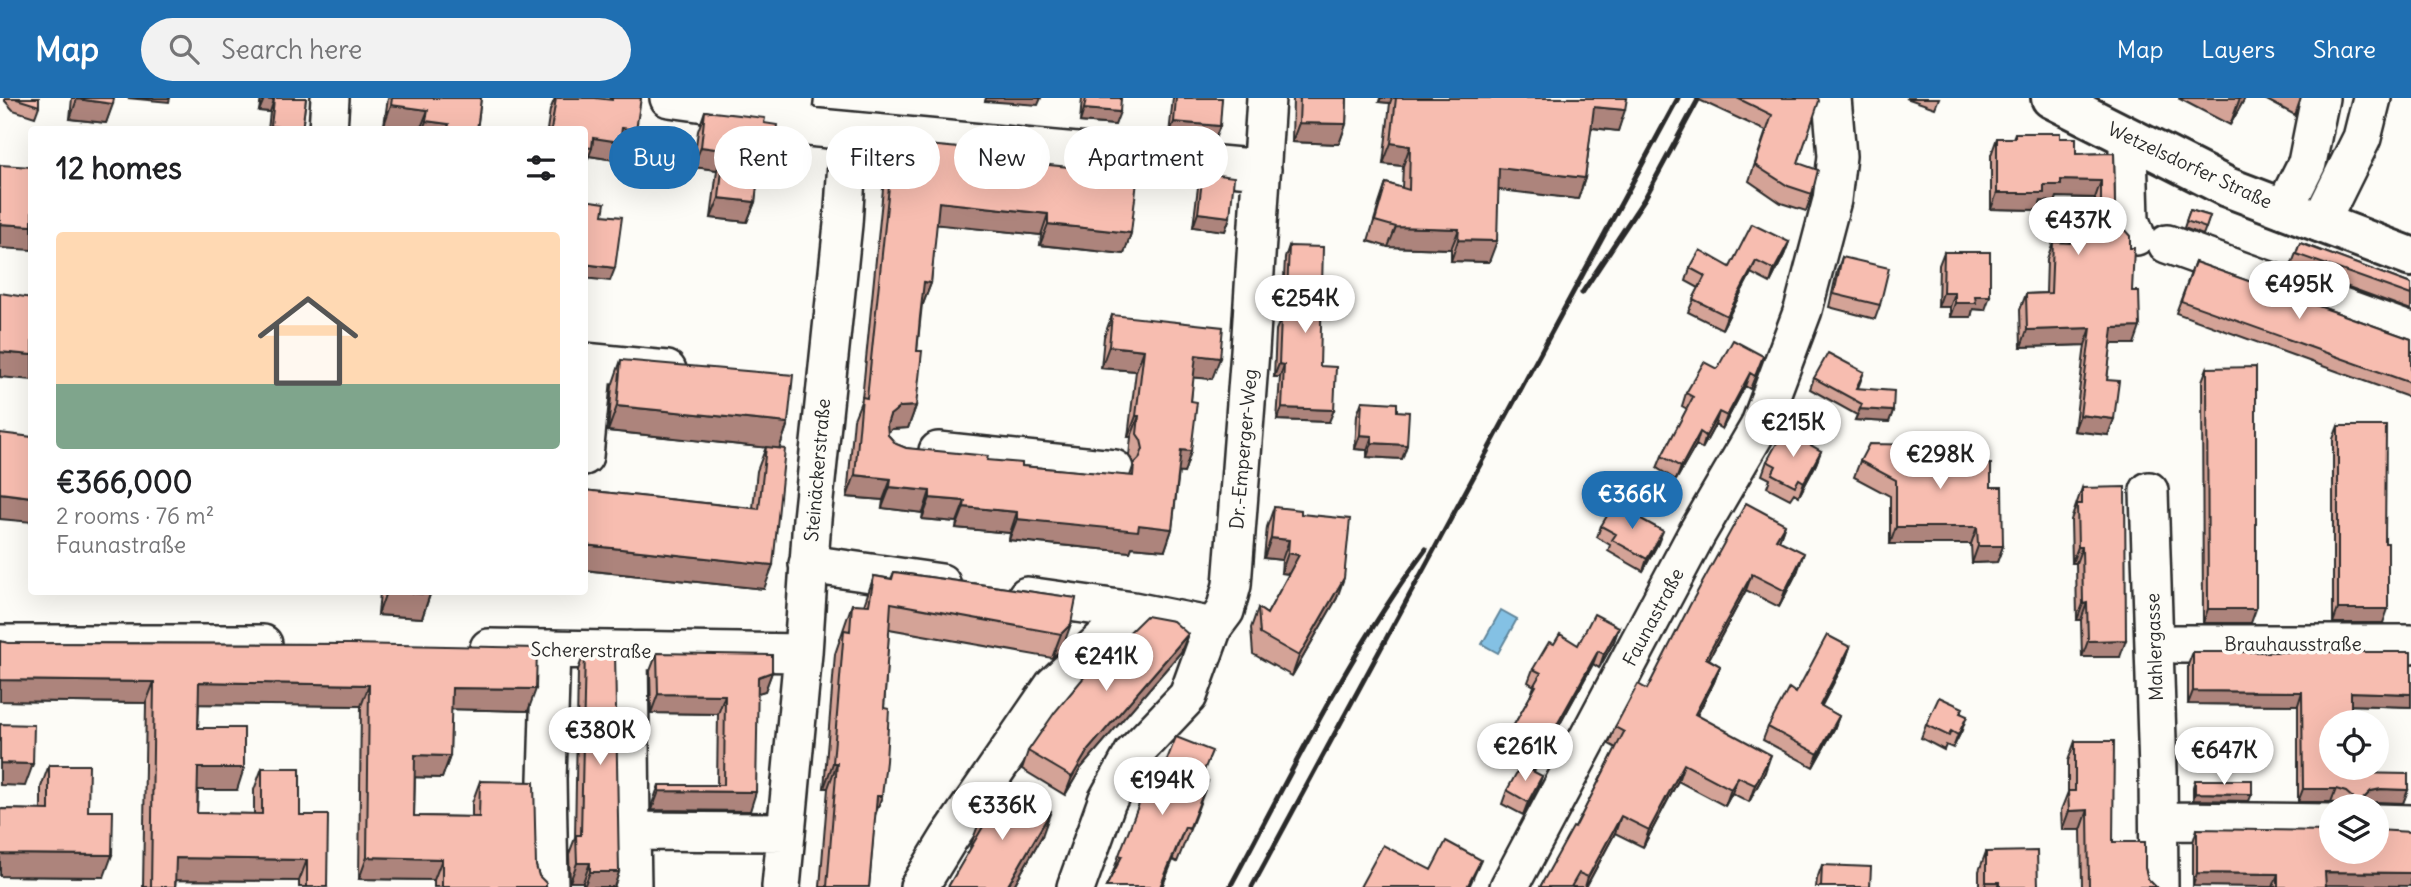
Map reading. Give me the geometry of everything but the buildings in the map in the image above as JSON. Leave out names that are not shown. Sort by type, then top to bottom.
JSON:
[{"type":"main road","name":"Wetzelsdorfer Straße","points":[[2051,98],[2227,187],[2411,257]]},
{"type":"street","points":[[328,126],[330,98]]},
{"type":"street","points":[[669,98],[793,106],[808,127],[826,129]]},
{"type":"street","name":"Dr.-Emperger-Weg","points":[[1076,887],[1107,801],[1133,754],[1188,696],[1232,585],[1266,98]]},
{"type":"street","name":"Faunastraße","points":[[1509,887],[1696,535],[1759,427],[1803,310],[1832,200],[1837,156],[1832,98]]},
{"type":"street","points":[[2284,209],[2307,163],[2320,98]]},
{"type":"street","points":[[2320,223],[2362,138],[2372,98]]},
{"type":"street","points":[[940,139],[1262,169]]},
{"type":"street","points":[[2133,139],[2128,150],[2130,220],[2151,240],[2411,332]]},
{"type":"street","name":"Steinäckerstraße","points":[[781,887],[803,653],[808,564],[836,441],[811,382],[843,224],[845,189]]},
{"type":"street","points":[[588,382],[589,363],[703,373]]},
{"type":"street","points":[[900,448],[1114,469]]},
{"type":"street","name":"Mahlergasse","points":[[2149,491],[2159,887]]},
{"type":"street","points":[[808,564],[1133,611],[1219,619]]},
{"type":"street","points":[[919,887],[949,838],[1054,685],[1133,611]]},
{"type":"street","points":[[0,644],[302,645]]},
{"type":"street","name":"Brauhausstraße","points":[[2175,644],[2411,644]]},
{"type":"street","name":"Schererstraße","points":[[453,647],[803,653]]},
{"type":"street","points":[[550,887],[547,779],[551,649]]},
{"type":"street","points":[[629,650],[632,887]]},
{"type":"street","points":[[2176,821],[2319,823]]},
{"type":"street","points":[[2389,823],[2411,824]]},
{"type":"street","points":[[631,831],[786,832]]},
{"type":"water","points":[[1501,610],[1517,619],[1498,653],[1482,644]]},
{"type":"railway","points":[[1252,887],[1678,98]]},
{"type":"railway","points":[[1582,293],[1645,198],[1699,98]]},
{"type":"railway","points":[[1230,887],[1346,672],[1426,549]]}]
